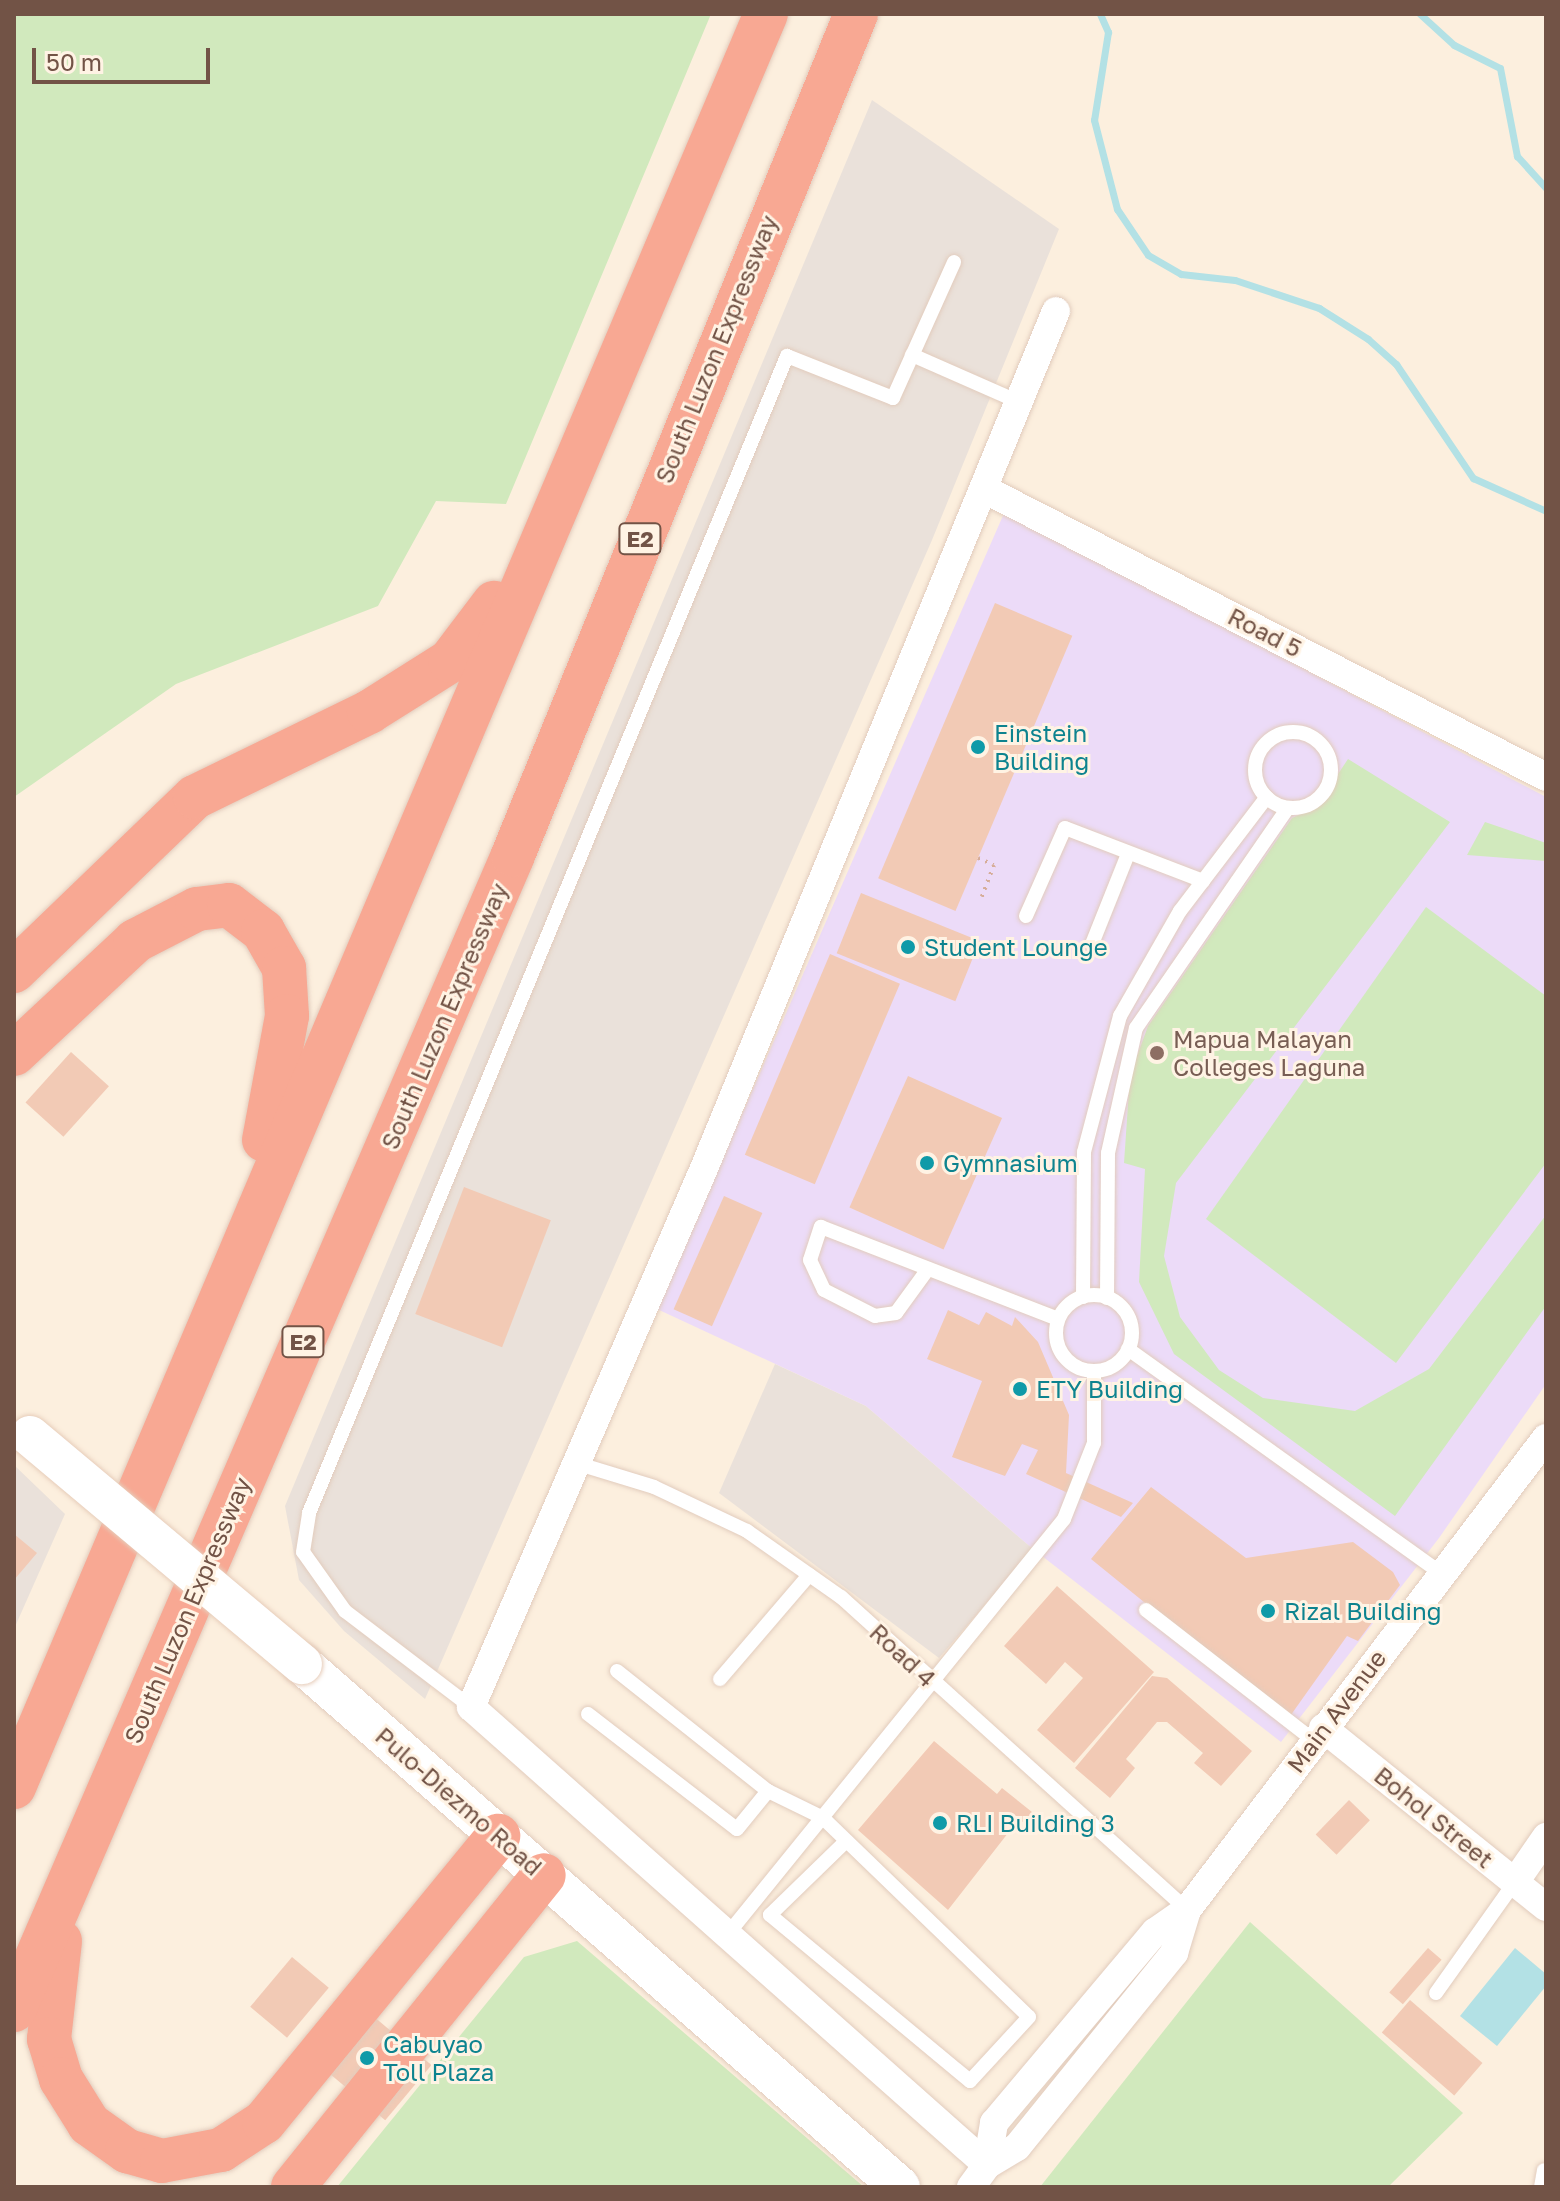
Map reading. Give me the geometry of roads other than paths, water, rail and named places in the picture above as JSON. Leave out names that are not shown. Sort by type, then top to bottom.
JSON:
[{"type":"highway","points":[[14,1787],[544,528],[766,14]]},
{"type":"highway","name":"South Luzon Expressway","points":[[14,2010],[513,855],[856,14]]},
{"type":"highway","points":[[14,971],[195,797],[369,712],[450,661],[544,528]]},
{"type":"highway","points":[[14,1054],[88,981],[171,920],[229,905],[263,931],[284,968],[287,1016],[233,1267]]},
{"type":"highway","points":[[92,1829],[53,1964],[49,2039],[61,2079],[89,2124],[127,2151],[162,2161],[221,2150],[264,2122],[498,1836]]},
{"type":"highway","points":[[293,2187],[544,1875]]},
{"type":"main road","name":"Pulo-Diezmo Road","points":[[22,1429],[302,1664],[900,2187]]},
{"type":"street","points":[[979,2176],[727,1935],[471,1707],[579,1464],[1056,311]]},
{"type":"street","name":"Road 5","points":[[984,489],[1546,777]]},
{"type":"street","name":"Main Avenue","points":[[979,2176],[1017,2147],[1174,1953],[1187,1910],[1546,1438]]},
{"type":"street","name":"Bohol Street","points":[[1318,1734],[1546,1907]]},
{"type":"street","points":[[1515,1882],[1546,1837]]},
{"type":"lane","points":[[471,1707],[345,1611],[303,1552],[309,1513],[787,356],[893,398],[954,262]]},
{"type":"lane","points":[[912,355],[1019,402]]},
{"type":"lane","points":[[1279,735],[1316,739],[1330,759],[1329,784],[1313,803],[1288,808],[1267,797],[1256,775],[1261,751],[1279,735]]},
{"type":"lane","points":[[1083,1297],[1084,1152],[1098,1079],[1120,1016],[1203,881],[1267,797]]},
{"type":"lane","points":[[1107,1298],[1108,1153],[1136,1028],[1288,808]]},
{"type":"lane","points":[[1026,916],[1065,828],[1203,881]]},
{"type":"lane","points":[[1092,944],[1128,854]]},
{"type":"lane","points":[[928,1269],[896,1313],[875,1316],[824,1290],[810,1260],[821,1227],[1058,1319]]},
{"type":"lane","points":[[1083,1297],[1107,1298],[1126,1313],[1128,1349],[1114,1365],[1094,1371],[1063,1355],[1058,1319],[1083,1297]]},
{"type":"lane","points":[[1128,1349],[1441,1573]]},
{"type":"lane","points":[[727,1935],[1064,1519],[1094,1443],[1094,1371]]},
{"type":"lane","name":"Road 4","points":[[579,1464],[654,1487],[747,1531],[809,1575],[1187,1910]]},
{"type":"lane","points":[[720,1679],[809,1575]]},
{"type":"lane","points":[[1146,1610],[1318,1734]]},
{"type":"lane","points":[[617,1671],[768,1791],[823,1818],[844,1843],[1029,2017],[970,2081],[770,1915],[844,1843]]},
{"type":"lane","points":[[588,1714],[737,1829],[768,1791]]},
{"type":"lane","points":[[1436,1993],[1515,1882]]},
{"type":"lane","points":[[1541,2187],[1544,2170]]},
{"type":"water","points":[[1515,1948],[1546,1974],[1546,1986],[1497,2046],[1460,2016]]},
{"type":"waterway","points":[[1100,14],[1108,32],[1094,120],[1117,209],[1148,255],[1181,274],[1235,280],[1319,308],[1368,339],[1396,364],[1473,478],[1546,511]]},
{"type":"waterway","points":[[1420,14],[1454,45],[1500,68],[1517,156],[1546,188]]},
{"type":"place","name":"Einstein Building","points":[[978,747]]},
{"type":"place","name":"Student Lounge","points":[[908,947]]},
{"type":"place","name":"Mapua Malayan Colleges Laguna","points":[[1157,1053]]},
{"type":"place","name":"Gymnasium","points":[[927,1163]]},
{"type":"place","name":"ETY Building","points":[[1020,1389]]},
{"type":"place","name":"Rizal Building","points":[[1268,1611]]},
{"type":"place","name":"RLI Building 3","points":[[940,1823]]},
{"type":"place","name":"Cabuyao Toll Plaza","points":[[367,2058]]}]
